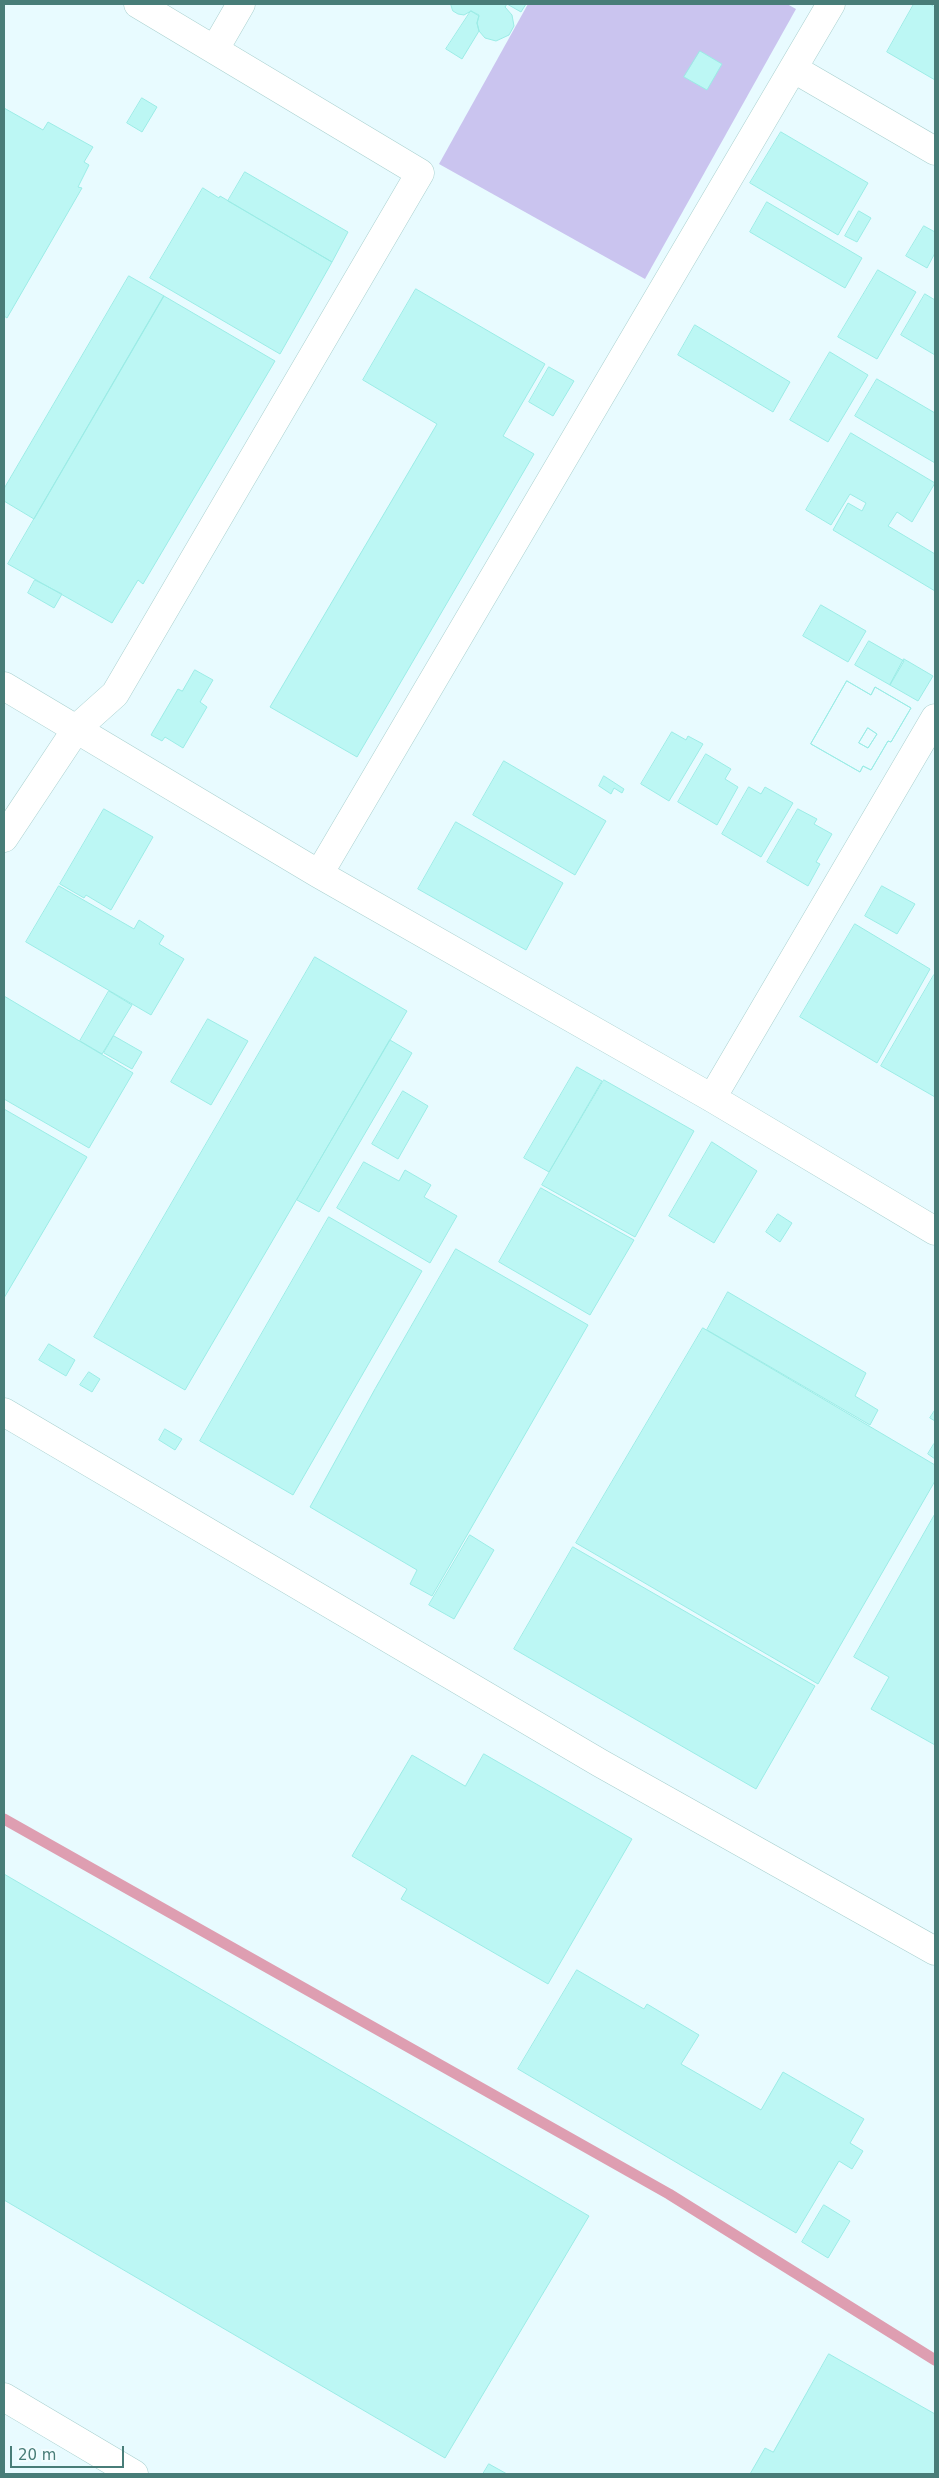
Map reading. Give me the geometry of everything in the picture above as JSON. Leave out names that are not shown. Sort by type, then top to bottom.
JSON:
[{"type":"street","points":[[4,838],[77,728],[115,694],[420,173],[138,4]]},
{"type":"street","points":[[215,49],[241,4]]},
{"type":"street","points":[[319,874],[831,4]]},
{"type":"street","points":[[794,69],[935,150]]},
{"type":"street","points":[[4,686],[319,874],[712,1098],[935,1231]]},
{"type":"street","points":[[712,1098],[935,718]]},
{"type":"street","points":[[4,1412],[600,1763],[935,1952]]},
{"type":"street","points":[[4,2397],[134,2474]]},
{"type":"shaded area","points":[[528,4],[787,4],[796,9],[645,279],[439,164]]},
{"type":"building","points":[[451,4],[507,4],[505,7],[512,15],[514,26],[509,35],[496,41],[485,38],[479,31],[477,23],[479,16],[471,11],[464,15],[458,14],[453,11]]},
{"type":"building","points":[[507,4],[526,4],[521,12]]},
{"type":"building","points":[[914,4],[930,4],[935,7],[935,80],[887,52]]},
{"type":"building","points":[[471,11],[479,15],[477,23],[479,31],[462,59],[446,49]]},
{"type":"building","points":[[700,51],[722,64],[707,90],[684,77]]},
{"type":"building","points":[[142,98],[157,107],[142,132],[127,123]]},
{"type":"building","points":[[4,108],[43,130],[48,122],[93,147],[84,162],[89,165],[78,187],[82,188],[7,318],[4,316]]},
{"type":"building","points":[[781,132],[868,183],[838,235],[750,183]]},
{"type":"building","points":[[245,172],[348,232],[332,262],[228,201]]},
{"type":"building","points":[[203,188],[219,198],[220,196],[332,262],[280,354],[150,278]]},
{"type":"building","points":[[767,202],[862,258],[845,288],[750,232]]},
{"type":"building","points":[[859,211],[871,218],[857,242],[845,236]]},
{"type":"building","points":[[924,226],[935,232],[935,253],[927,268],[906,256]]},
{"type":"building","points":[[878,270],[916,292],[877,359],[838,337]]},
{"type":"building","points":[[129,276],[164,296],[34,519],[4,501],[4,489]]},
{"type":"building","points":[[416,289],[545,364],[503,436],[534,454],[357,757],[270,707],[437,424],[363,380]]},
{"type":"building","points":[[925,294],[935,300],[935,355],[901,335]]},
{"type":"building","points":[[164,296],[275,361],[143,584],[138,580],[112,623],[8,564]]},
{"type":"building","points":[[695,325],[790,382],[773,412],[678,355]]},
{"type":"building","points":[[830,352],[868,375],[828,442],[790,420]]},
{"type":"building","points":[[549,367],[574,381],[553,416],[529,402]]},
{"type":"building","points":[[877,379],[935,413],[935,463],[855,416]]},
{"type":"building","points":[[851,433],[935,483],[912,522],[897,512],[888,526],[935,554],[935,591],[833,530],[848,503],[862,511],[866,503],[850,494],[831,525],[806,510]]},
{"type":"building","points":[[35,580],[62,594],[54,608],[28,593]]},
{"type":"building","points":[[821,605],[866,631],[848,662],[803,636]]},
{"type":"building","points":[[869,641],[904,661],[890,685],[855,665]]},
{"type":"building","points":[[904,659],[933,676],[918,701],[890,685]]},
{"type":"building","points":[[195,670],[213,680],[200,702],[207,707],[183,748],[165,737],[162,741],[151,735],[178,689],[182,691]]},
{"type":"building","points":[[847,681],[871,695],[875,687],[911,708],[891,742],[888,741],[871,770],[863,766],[860,772],[811,744]],"holes":[[[868,728],[877,734],[868,748],[859,743]]]},
{"type":"building","points":[[847,681],[871,695],[875,687],[911,708],[891,742],[888,741],[871,770],[863,766],[860,772],[811,744]]},
{"type":"building","points":[[868,728],[877,734],[868,748],[859,743]]},
{"type":"building","points":[[672,732],[686,740],[688,736],[703,744],[669,801],[641,784]]},
{"type":"building","points":[[706,754],[731,769],[725,779],[738,787],[717,825],[678,802]]},
{"type":"building","points":[[504,761],[606,821],[575,875],[473,815]]},
{"type":"building","points":[[604,776],[624,789],[622,793],[614,788],[611,794],[599,786]]},
{"type":"building","points":[[749,787],[761,794],[765,787],[793,803],[761,857],[722,834]]},
{"type":"building","points":[[104,809],[153,837],[111,910],[86,895],[84,898],[60,884]]},
{"type":"building","points":[[798,809],[817,819],[814,824],[832,834],[816,862],[820,864],[808,886],[767,862]]},
{"type":"building","points":[[456,822],[563,883],[526,950],[418,889]]},
{"type":"building","points":[[59,886],[134,929],[139,920],[164,936],[159,944],[184,959],[151,1015],[26,942]]},
{"type":"building","points":[[882,886],[915,904],[897,934],[865,916]]},
{"type":"building","points":[[855,924],[930,969],[877,1063],[800,1017]]},
{"type":"building","points":[[315,957],[407,1011],[185,1390],[94,1337]]},
{"type":"building","points":[[935,976],[935,1097],[881,1066]]},
{"type":"building","points":[[109,991],[132,1005],[102,1054],[80,1041]]},
{"type":"building","points":[[4,996],[133,1073],[89,1148],[4,1099]]},
{"type":"building","points":[[208,1019],[248,1041],[211,1105],[171,1082]]},
{"type":"building","points":[[114,1036],[142,1052],[132,1069],[104,1053]]},
{"type":"building","points":[[390,1040],[412,1053],[319,1212],[297,1200]]},
{"type":"building","points":[[577,1067],[602,1081],[549,1172],[524,1158]]},
{"type":"building","points":[[604,1080],[694,1131],[635,1237],[542,1185]]},
{"type":"building","points":[[403,1091],[428,1106],[398,1159],[372,1144]]},
{"type":"building","points":[[4,1109],[87,1157],[4,1298]]},
{"type":"building","points":[[712,1142],[757,1171],[714,1243],[669,1216]]},
{"type":"building","points":[[364,1162],[399,1181],[405,1170],[431,1185],[424,1197],[457,1216],[430,1263],[337,1208]]},
{"type":"building","points":[[541,1188],[634,1240],[590,1315],[499,1262]]},
{"type":"building","points":[[778,1214],[792,1223],[780,1242],[766,1232]]},
{"type":"building","points":[[329,1217],[422,1271],[293,1495],[200,1441]]},
{"type":"building","points":[[456,1249],[588,1325],[432,1596],[410,1584],[417,1570],[310,1507],[375,1389]]},
{"type":"building","points":[[728,1292],[866,1373],[855,1396],[878,1410],[870,1425],[707,1330]]},
{"type":"building","points":[[703,1328],[935,1465],[935,1481],[818,1684],[576,1543]]},
{"type":"building","points":[[49,1344],[75,1360],[66,1376],[39,1360]]},
{"type":"building","points":[[89,1372],[100,1379],[92,1392],[80,1385]]},
{"type":"building","points":[[935,1410],[935,1421],[930,1418]]},
{"type":"building","points":[[165,1429],[182,1439],[175,1450],[159,1440]]},
{"type":"building","points":[[935,1445],[935,1459],[928,1454]]},
{"type":"building","points":[[935,1514],[935,1745],[871,1709],[889,1677],[854,1657]]},
{"type":"building","points":[[470,1535],[494,1550],[454,1619],[429,1605]]},
{"type":"building","points":[[573,1547],[815,1686],[756,1789],[514,1649]]},
{"type":"building","points":[[484,1754],[632,1839],[548,1984],[401,1899],[407,1889],[352,1856],[412,1755],[465,1786]]},
{"type":"building","points":[[4,1874],[589,2216],[445,2458],[4,2200]]},
{"type":"building","points":[[577,1970],[644,2009],[647,2004],[699,2035],[681,2064],[761,2110],[783,2072],[864,2119],[850,2143],[863,2151],[852,2169],[839,2161],[796,2233],[518,2069]]},
{"type":"building","points":[[824,2205],[850,2221],[828,2258],[802,2242]]},
{"type":"building","points":[[829,2354],[935,2414],[935,2474],[750,2474],[765,2448],[773,2452]]},
{"type":"building","points":[[489,2464],[507,2474],[483,2474]]},
{"type":"waterway","points":[[4,1819],[669,2194],[935,2360]]}]
